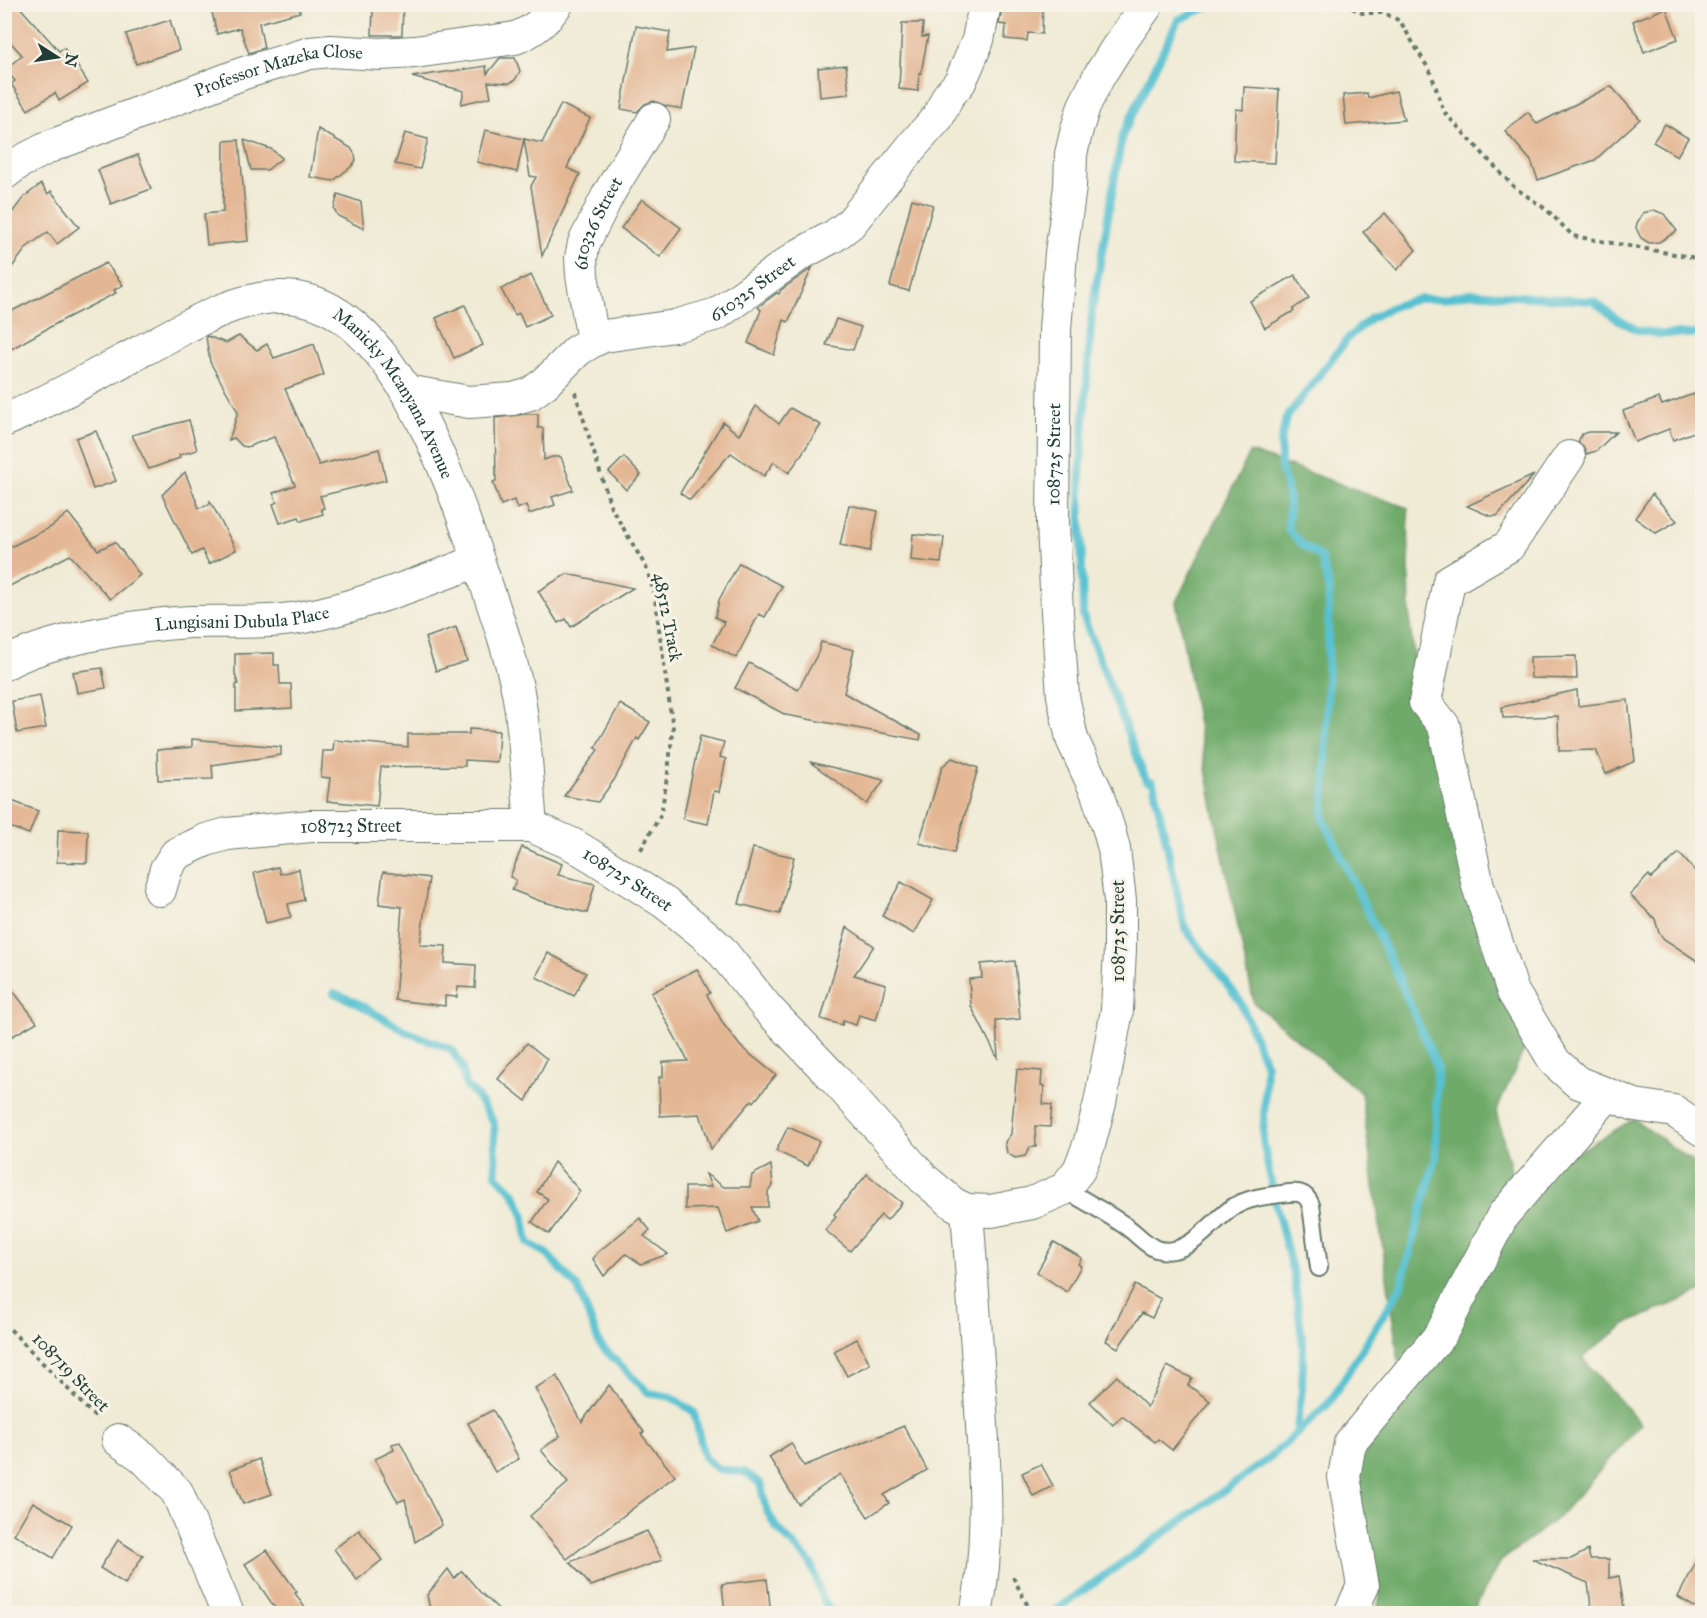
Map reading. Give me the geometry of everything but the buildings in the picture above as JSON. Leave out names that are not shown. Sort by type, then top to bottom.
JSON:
[{"type":"street","name":"Professor Mazeka Close","points":[[4,174],[20,162],[51,146],[255,70],[310,53],[415,52],[515,38],[531,33],[557,4]]},
{"type":"street","name":"610325 Street","points":[[406,392],[470,402],[513,399],[530,394],[545,384],[578,350],[593,340],[615,334],[675,326],[717,314],[799,255],[834,236],[850,224],[938,117],[948,96],[960,82],[978,40],[985,4]]},
{"type":"street","name":"108725 Street","points":[[1064,1189],[1079,1170],[1089,1145],[1100,1103],[1117,1010],[1120,910],[1118,875],[1112,839],[1097,793],[1072,739],[1063,696],[1053,523],[1055,330],[1061,253],[1070,188],[1071,154],[1077,129],[1084,106],[1099,76],[1148,4]]},
{"type":"street","name":"610326 Street","points":[[593,340],[582,275],[581,258],[584,243],[615,183],[654,119]]},
{"type":"street","name":"Manicky Mcanyana Avenue","points":[[4,421],[42,404],[184,329],[230,308],[259,299],[284,297],[312,301],[344,318],[367,337],[389,363],[406,392],[454,492],[506,645],[517,689],[524,725],[531,826]]},
{"type":"street","points":[[1569,457],[1509,546],[1449,581],[1425,702],[1444,726],[1478,886],[1513,992],[1555,1062],[1577,1083],[1635,1105],[1674,1111],[1702,1130]]},
{"type":"street","name":"Lungisani Dubula Place","points":[[4,664],[40,648],[94,635],[188,622],[259,621],[303,617],[402,588],[478,561]]},
{"type":"street","name":"108723 Street","points":[[160,890],[165,869],[176,854],[206,840],[227,834],[311,826],[531,826]]},
{"type":"street","name":"108725 Street","points":[[531,826],[572,844],[684,917],[720,949],[760,1000],[924,1179],[954,1204],[967,1210]]},
{"type":"street","points":[[1350,1614],[1363,1586],[1344,1476],[1350,1443],[1441,1334],[1503,1215],[1606,1094]]},
{"type":"street","points":[[976,1614],[980,1597],[987,1526],[987,1496],[967,1210],[1014,1207],[1032,1203],[1064,1189]]},
{"type":"street","points":[[118,1440],[143,1457],[177,1492],[228,1614]]},
{"type":"lane","points":[[1064,1189],[1129,1228],[1148,1244],[1166,1251],[1181,1248],[1234,1207],[1257,1197],[1303,1193],[1308,1197],[1311,1205],[1319,1268]]},
{"type":"path","points":[[1344,4],[1362,13],[1384,13],[1400,21],[1431,73],[1444,112],[1514,187],[1547,210],[1573,237],[1702,259]]},
{"type":"path","name":"48512 Track","points":[[556,372],[567,381],[577,395],[611,507],[646,567],[651,584],[673,728],[661,814],[623,876]]},
{"type":"path","name":"108719 Street","points":[[4,1323],[118,1440]]},
{"type":"path","points":[[1023,1599],[1032,1614]]},
{"type":"green space","points":[[1250,452],[1408,508],[1410,625],[1423,725],[1450,802],[1482,946],[1526,1045],[1496,1112],[1513,1177],[1576,1153],[1634,1119],[1702,1171],[1702,1291],[1626,1324],[1582,1358],[1641,1424],[1560,1516],[1500,1562],[1472,1613],[1376,1613],[1380,1596],[1370,1556],[1351,1452],[1402,1385],[1361,1093],[1254,1003],[1214,813],[1176,602]]},
{"type":"waterway","points":[[1050,1614],[1267,1460],[1296,1434],[1302,1390],[1303,1346],[1294,1277],[1273,1194],[1263,1140],[1266,1065],[1240,1001],[1185,928],[1153,782],[1146,780],[1083,616],[1080,476],[1092,310],[1122,136],[1178,20],[1213,4]]},
{"type":"waterway","points":[[1296,1434],[1329,1403],[1400,1288],[1436,1157],[1437,1067],[1397,974],[1323,818],[1329,590],[1321,557],[1303,545],[1288,530],[1289,498],[1281,467],[1281,441],[1286,418],[1350,336],[1371,318],[1394,306],[1418,299],[1444,299],[1470,293],[1593,301],[1614,317],[1637,330],[1659,334],[1702,334]]},
{"type":"waterway","points":[[334,993],[357,1003],[407,1032],[451,1049],[461,1065],[466,1086],[476,1095],[494,1123],[496,1175],[514,1193],[523,1213],[528,1243],[546,1253],[578,1288],[600,1345],[649,1393],[671,1397],[694,1412],[704,1457],[718,1469],[744,1472],[760,1483],[767,1511],[776,1527],[811,1563],[823,1600],[833,1614]]}]
